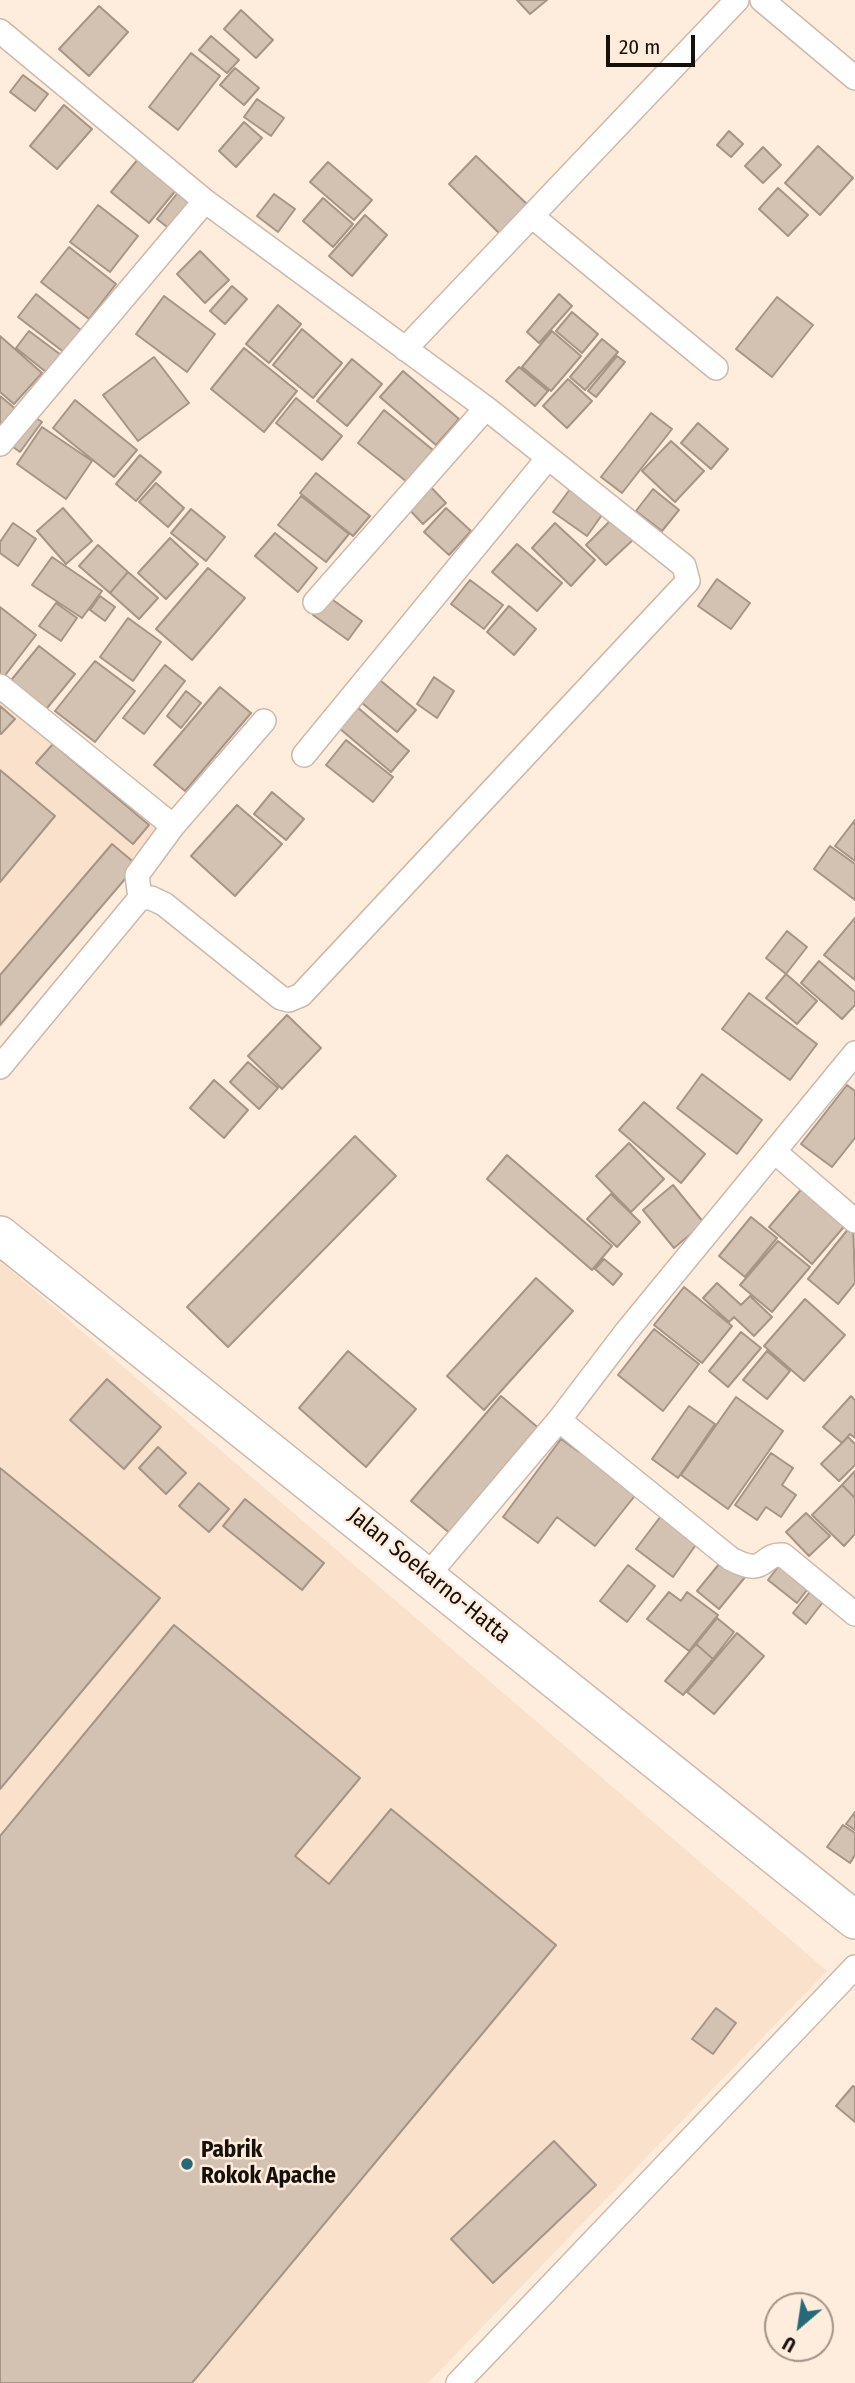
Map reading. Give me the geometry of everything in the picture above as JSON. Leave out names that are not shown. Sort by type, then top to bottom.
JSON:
[{"type":"main road","name":"Jalan Soekarno-Hatta","points":[[0,1235],[428,1575],[855,1920]]},
{"type":"street","points":[[405,349],[737,0]]},
{"type":"street","points":[[762,0],[855,78]]},
{"type":"street","points":[[0,31],[205,201],[486,408],[684,566],[688,581],[296,999],[281,998],[164,904],[151,898],[140,898]]},
{"type":"street","points":[[0,444],[205,201]]},
{"type":"street","points":[[533,217],[716,368]]},
{"type":"street","points":[[316,602],[486,408]]},
{"type":"street","points":[[303,755],[548,458]]},
{"type":"street","points":[[0,687],[173,826]]},
{"type":"street","points":[[0,1067],[140,898],[137,875],[173,826],[264,721]]},
{"type":"street","points":[[428,1575],[559,1420],[626,1332],[855,1053]]},
{"type":"street","points":[[775,1152],[855,1221]]},
{"type":"street","points":[[559,1420],[731,1559],[749,1568],[759,1567],[775,1555],[783,1555],[855,1614]]},
{"type":"street","points":[[458,2383],[855,1967]]},
{"type":"shaded area","points":[[0,698],[164,830],[0,1029]]},
{"type":"shaded area","name":"Pabrik Rokok Apache","points":[[0,1261],[827,1971],[428,2383],[0,2383]]},
{"type":"building","points":[[517,0],[547,0],[530,14]]},
{"type":"building","points":[[99,6],[128,32],[89,76],[59,49]]},
{"type":"building","points":[[241,10],[273,40],[256,58],[224,29]]},
{"type":"building","points":[[211,36],[239,60],[227,73],[199,50]]},
{"type":"building","points":[[191,53],[220,76],[178,130],[149,107]]},
{"type":"building","points":[[235,68],[259,88],[244,105],[220,85]]},
{"type":"building","points":[[23,75],[48,94],[35,111],[10,92]]},
{"type":"building","points":[[257,99],[284,118],[271,136],[244,117]]},
{"type":"building","points":[[64,105],[92,129],[57,169],[30,146]]},
{"type":"building","points":[[244,122],[262,138],[236,167],[219,151]]},
{"type":"building","points":[[729,131],[743,144],[731,157],[717,145]]},
{"type":"building","points":[[818,146],[853,178],[820,215],[785,183]]},
{"type":"building","points":[[763,147],[781,165],[763,183],[745,166]]},
{"type":"building","points":[[143,153],[181,184],[149,223],[111,192]]},
{"type":"building","points":[[476,156],[528,205],[500,234],[449,184]]},
{"type":"building","points":[[328,162],[372,200],[354,220],[310,182]]},
{"type":"building","points":[[183,186],[196,196],[171,230],[157,219]]},
{"type":"building","points":[[778,188],[808,215],[788,236],[759,209]]},
{"type":"building","points":[[274,194],[295,209],[278,232],[257,216]]},
{"type":"building","points":[[323,198],[353,224],[333,247],[303,221]]},
{"type":"building","points":[[98,205],[138,236],[110,272],[70,242]]},
{"type":"building","points":[[365,215],[387,235],[352,276],[329,256]]},
{"type":"building","points":[[69,247],[116,284],[89,319],[41,282]]},
{"type":"building","points":[[200,251],[229,280],[205,303],[177,274]]},
{"type":"building","points":[[232,286],[247,299],[225,324],[210,311]]},
{"type":"building","points":[[36,294],[82,331],[65,353],[18,317]]},
{"type":"building","points":[[559,294],[572,306],[539,343],[527,332]]},
{"type":"building","points":[[164,296],[215,334],[187,372],[136,334]]},
{"type":"building","points":[[777,297],[813,325],[772,377],[736,349]]},
{"type":"building","points":[[278,305],[301,324],[269,363],[246,344]]},
{"type":"building","points":[[572,312],[598,334],[582,353],[556,331]]},
{"type":"building","points":[[302,329],[342,363],[313,398],[273,365]]},
{"type":"building","points":[[29,331],[65,358],[51,376],[16,348]]},
{"type":"building","points":[[552,331],[581,356],[551,391],[522,367]]},
{"type":"building","points":[[0,336],[42,373],[14,404],[0,392]]},
{"type":"building","points":[[602,339],[618,352],[585,390],[570,377]]},
{"type":"building","points":[[244,348],[297,391],[264,432],[211,389]]},
{"type":"building","points":[[617,356],[625,362],[596,397],[588,391]]},
{"type":"building","points":[[154,357],[189,403],[138,441],[103,395]]},
{"type":"building","points":[[352,359],[382,384],[347,426],[317,401]]},
{"type":"building","points":[[519,367],[548,391],[535,406],[506,381]]},
{"type":"building","points":[[403,371],[459,419],[436,445],[380,397]]},
{"type":"building","points":[[568,379],[592,401],[567,428],[543,406]]},
{"type":"building","points":[[0,396],[17,410],[0,429]]},
{"type":"building","points":[[296,398],[342,436],[322,460],[276,423]]},
{"type":"building","points":[[75,400],[137,450],[114,477],[53,428]]},
{"type":"building","points":[[384,410],[433,450],[407,482],[358,443]]},
{"type":"building","points":[[651,413],[672,429],[622,493],[601,477]]},
{"type":"building","points":[[30,414],[42,422],[20,452],[9,444]]},
{"type":"building","points":[[698,423],[728,449],[711,469],[681,443]]},
{"type":"building","points":[[42,427],[92,461],[66,499],[17,464]]},
{"type":"building","points":[[671,441],[704,471],[675,502],[642,471]]},
{"type":"building","points":[[140,455],[161,472],[136,501],[116,484]]},
{"type":"building","points":[[316,473],[370,516],[353,536],[300,493]]},
{"type":"building","points":[[426,482],[446,503],[423,524],[403,503]]},
{"type":"building","points":[[156,483],[184,508],[168,527],[139,502]]},
{"type":"building","points":[[571,488],[604,512],[587,536],[553,512]]},
{"type":"building","points":[[653,489],[679,510],[662,531],[636,511]]},
{"type":"building","points":[[301,496],[349,534],[326,562],[278,525]]},
{"type":"building","points":[[63,508],[92,541],[66,564],[37,531]]},
{"type":"building","points":[[446,508],[471,531],[449,555],[424,532]]},
{"type":"building","points":[[191,509],[225,537],[206,561],[171,533]]},
{"type":"building","points":[[615,516],[636,537],[606,565],[586,545]]},
{"type":"building","points":[[13,523],[36,539],[18,566],[0,553],[0,542]]},
{"type":"building","points":[[555,523],[595,560],[571,586],[532,548]]},
{"type":"building","points":[[275,533],[317,568],[298,592],[255,556]]},
{"type":"building","points":[[170,538],[198,564],[166,599],[138,573]]},
{"type":"building","points":[[517,544],[562,583],[537,611],[492,572]]},
{"type":"building","points":[[98,545],[128,572],[110,593],[79,566]]},
{"type":"building","points":[[52,557],[102,591],[82,618],[32,585]]},
{"type":"building","points":[[208,568],[245,598],[192,660],[156,629]]},
{"type":"building","points":[[128,572],[158,598],[139,619],[110,593]]},
{"type":"building","points":[[717,579],[750,603],[731,629],[698,606]]},
{"type":"building","points":[[470,580],[503,605],[484,629],[451,604]]},
{"type":"building","points":[[326,595],[362,621],[348,640],[313,615]]},
{"type":"building","points":[[100,596],[115,607],[105,621],[90,610]]},
{"type":"building","points":[[56,603],[77,618],[61,641],[39,626]]},
{"type":"building","points":[[509,606],[536,629],[514,655],[487,632]]},
{"type":"building","points":[[0,607],[36,635],[0,682]]},
{"type":"building","points":[[128,618],[161,642],[133,681],[100,657]]},
{"type":"building","points":[[39,646],[75,674],[43,713],[8,684]]},
{"type":"building","points":[[95,661],[135,691],[95,742],[55,711]]},
{"type":"building","points":[[165,665],[185,681],[144,734],[123,718]]},
{"type":"building","points":[[375,676],[416,710],[397,732],[356,698]]},
{"type":"building","points":[[434,677],[454,691],[437,718],[417,704]]},
{"type":"building","points":[[220,687],[251,713],[185,791],[154,765]]},
{"type":"building","points":[[186,691],[201,703],[181,728],[167,716]]},
{"type":"building","points":[[0,706],[15,719],[1,734],[0,733]]},
{"type":"building","points":[[357,707],[409,751],[391,772],[339,728]]},
{"type":"building","points":[[346,740],[393,777],[373,802],[326,765]]},
{"type":"building","points":[[53,744],[149,825],[133,844],[36,763]]},
{"type":"building","points":[[0,770],[55,816],[0,882]]},
{"type":"building","points":[[272,792],[304,819],[286,840],[254,814]]},
{"type":"building","points":[[237,805],[282,844],[235,896],[191,856]]},
{"type":"building","points":[[855,820],[855,861],[835,846]]},
{"type":"building","points":[[112,844],[137,865],[0,1025],[0,975]]},
{"type":"building","points":[[830,846],[855,864],[855,900],[814,869]]},
{"type":"building","points":[[855,918],[855,980],[824,955]]},
{"type":"building","points":[[787,931],[807,947],[786,974],[766,958]]},
{"type":"building","points":[[819,961],[855,992],[855,1005],[842,1019],[801,983]]},
{"type":"building","points":[[786,974],[817,1001],[797,1024],[766,998]]},
{"type":"building","points":[[749,993],[817,1044],[790,1080],[722,1029]]},
{"type":"building","points":[[287,1015],[321,1048],[282,1089],[248,1056]]},
{"type":"building","points":[[248,1062],[278,1088],[259,1109],[230,1082]]},
{"type":"building","points":[[702,1074],[762,1120],[737,1154],[677,1108]]},
{"type":"building","points":[[214,1080],[248,1110],[224,1138],[190,1108]]},
{"type":"building","points":[[847,1085],[855,1091],[855,1138],[832,1167],[801,1144]]},
{"type":"building","points":[[644,1102],[705,1154],[681,1183],[619,1130]]},
{"type":"building","points":[[355,1136],[396,1176],[228,1347],[187,1307]]},
{"type":"building","points":[[629,1143],[664,1179],[631,1212],[596,1176]]},
{"type":"building","points":[[507,1155],[612,1246],[592,1270],[487,1179]]},
{"type":"building","points":[[673,1185],[704,1223],[674,1248],[643,1210]]},
{"type":"building","points":[[805,1185],[848,1222],[812,1264],[769,1227]]},
{"type":"building","points":[[611,1194],[640,1222],[617,1247],[587,1219]]},
{"type":"building","points":[[751,1217],[777,1238],[745,1277],[719,1256]]},
{"type":"building","points":[[853,1223],[855,1283],[838,1304],[808,1279]]},
{"type":"building","points":[[778,1241],[810,1267],[772,1312],[740,1285]]},
{"type":"building","points":[[604,1259],[622,1274],[613,1285],[595,1269]]},
{"type":"building","points":[[536,1278],[573,1311],[484,1410],[447,1376]]},
{"type":"building","points":[[717,1283],[741,1305],[750,1296],[772,1317],[754,1336],[734,1317],[729,1322],[703,1298]]},
{"type":"building","points":[[684,1287],[732,1326],[702,1363],[654,1325]]},
{"type":"building","points":[[805,1299],[845,1335],[804,1381],[764,1346]]},
{"type":"building","points":[[654,1329],[699,1364],[663,1411],[618,1375]]},
{"type":"building","points":[[741,1332],[761,1348],[728,1387],[709,1371]]},
{"type":"building","points":[[348,1351],[416,1409],[366,1467],[299,1408]]},
{"type":"building","points":[[767,1351],[790,1371],[767,1399],[743,1380]]},
{"type":"building","points":[[107,1379],[161,1427],[124,1469],[70,1420]]},
{"type":"building","points":[[501,1396],[542,1431],[452,1535],[411,1501]]},
{"type":"building","points":[[851,1396],[855,1400],[855,1438],[850,1434],[842,1443],[823,1427]]},
{"type":"building","points":[[736,1397],[783,1431],[728,1509],[681,1475]]},
{"type":"building","points":[[689,1406],[715,1424],[678,1478],[652,1459]]},
{"type":"building","points":[[848,1437],[855,1444],[855,1465],[839,1481],[821,1464]]},
{"type":"building","points":[[561,1439],[579,1452],[581,1449],[637,1493],[595,1546],[557,1517],[538,1543],[503,1517]]},
{"type":"building","points":[[158,1447],[186,1473],[166,1494],[139,1468]]},
{"type":"building","points":[[771,1453],[793,1468],[782,1485],[796,1495],[781,1517],[766,1507],[757,1520],[735,1505]]},
{"type":"building","points":[[0,1468],[160,1598],[0,1789]]},
{"type":"building","points":[[855,1471],[855,1498],[842,1485]]},
{"type":"building","points":[[199,1483],[229,1509],[209,1532],[179,1506]]},
{"type":"building","points":[[842,1485],[855,1498],[855,1534],[844,1546],[812,1515]]},
{"type":"building","points":[[245,1499],[324,1563],[302,1590],[223,1526]]},
{"type":"building","points":[[664,1512],[700,1539],[673,1577],[636,1549]]},
{"type":"building","points":[[806,1513],[830,1536],[809,1556],[786,1532]]},
{"type":"building","points":[[724,1558],[746,1576],[719,1609],[697,1591]]},
{"type":"building","points":[[781,1563],[810,1586],[797,1603],[768,1580]]},
{"type":"building","points":[[628,1565],[655,1586],[627,1622],[600,1601]]},
{"type":"building","points":[[813,1588],[826,1598],[806,1624],[793,1613]]},
{"type":"building","points":[[669,1592],[681,1601],[687,1592],[718,1615],[689,1651],[647,1619]]},
{"type":"building","points":[[717,1618],[734,1632],[713,1659],[696,1644]]},
{"type":"building","name":"Pabrik Rokok Apache","points":[[174,1625],[360,1778],[295,1856],[329,1884],[391,1809],[556,1945],[192,2383],[0,2383],[0,1836]]},
{"type":"building","points":[[737,1633],[764,1656],[714,1714],[687,1692]]},
{"type":"building","points":[[696,1644],[713,1659],[683,1695],[665,1681]]},
{"type":"building","points":[[855,1812],[855,1830],[846,1824]]},
{"type":"building","points":[[843,1825],[855,1833],[855,1855],[850,1863],[827,1847]]},
{"type":"building","points":[[716,2008],[736,2023],[713,2054],[692,2039]]},
{"type":"building","points":[[853,2086],[855,2087],[855,2122],[836,2106]]},
{"type":"building","points":[[554,2141],[596,2185],[493,2283],[451,2239]]},
{"type":"place","name":"Pabrik Rokok Apache","points":[[187,2164]]}]
